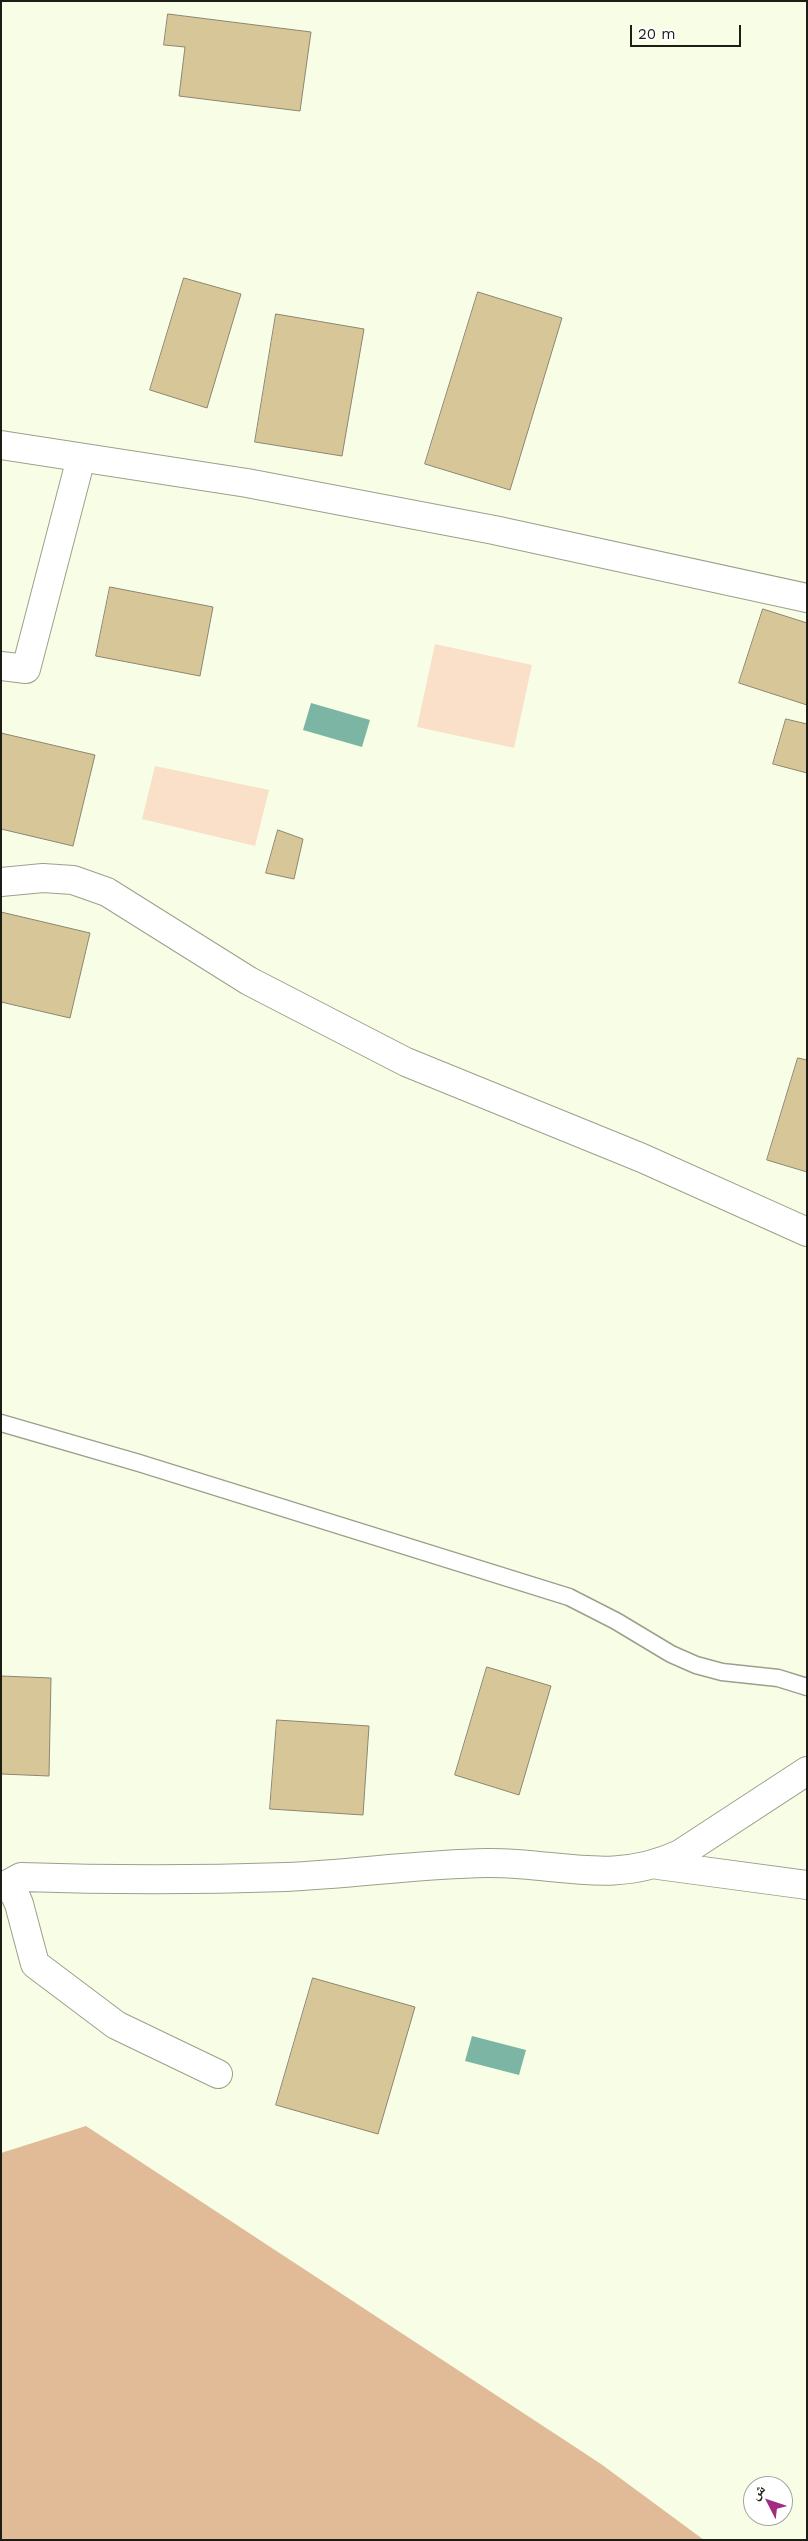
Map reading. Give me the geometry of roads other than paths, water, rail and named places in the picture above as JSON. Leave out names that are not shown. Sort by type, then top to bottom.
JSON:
[{"type":"street","points":[[1,445],[247,483],[494,530],[807,598]]},
{"type":"street","points":[[1,666],[26,669],[81,458]]},
{"type":"street","points":[[1,882],[42,878],[73,880],[107,892],[249,981],[406,1062],[642,1158],[807,1232]]},
{"type":"street","points":[[218,2074],[116,2025],[35,1964],[19,1904],[6,1886],[21,1877],[286,1877],[488,1863],[602,1872],[658,1864],[680,1854],[807,1771]]},
{"type":"street","points":[[658,1864],[807,1886]]},
{"type":"lane","points":[[1,1423],[139,1463],[569,1597],[616,1621],[671,1654],[696,1665],[722,1672],[778,1678],[807,1686]]},
{"type":"water","points":[[311,703],[370,720],[362,747],[303,730]]},
{"type":"water","points":[[472,2036],[526,2050],[519,2075],[465,2061]]}]
